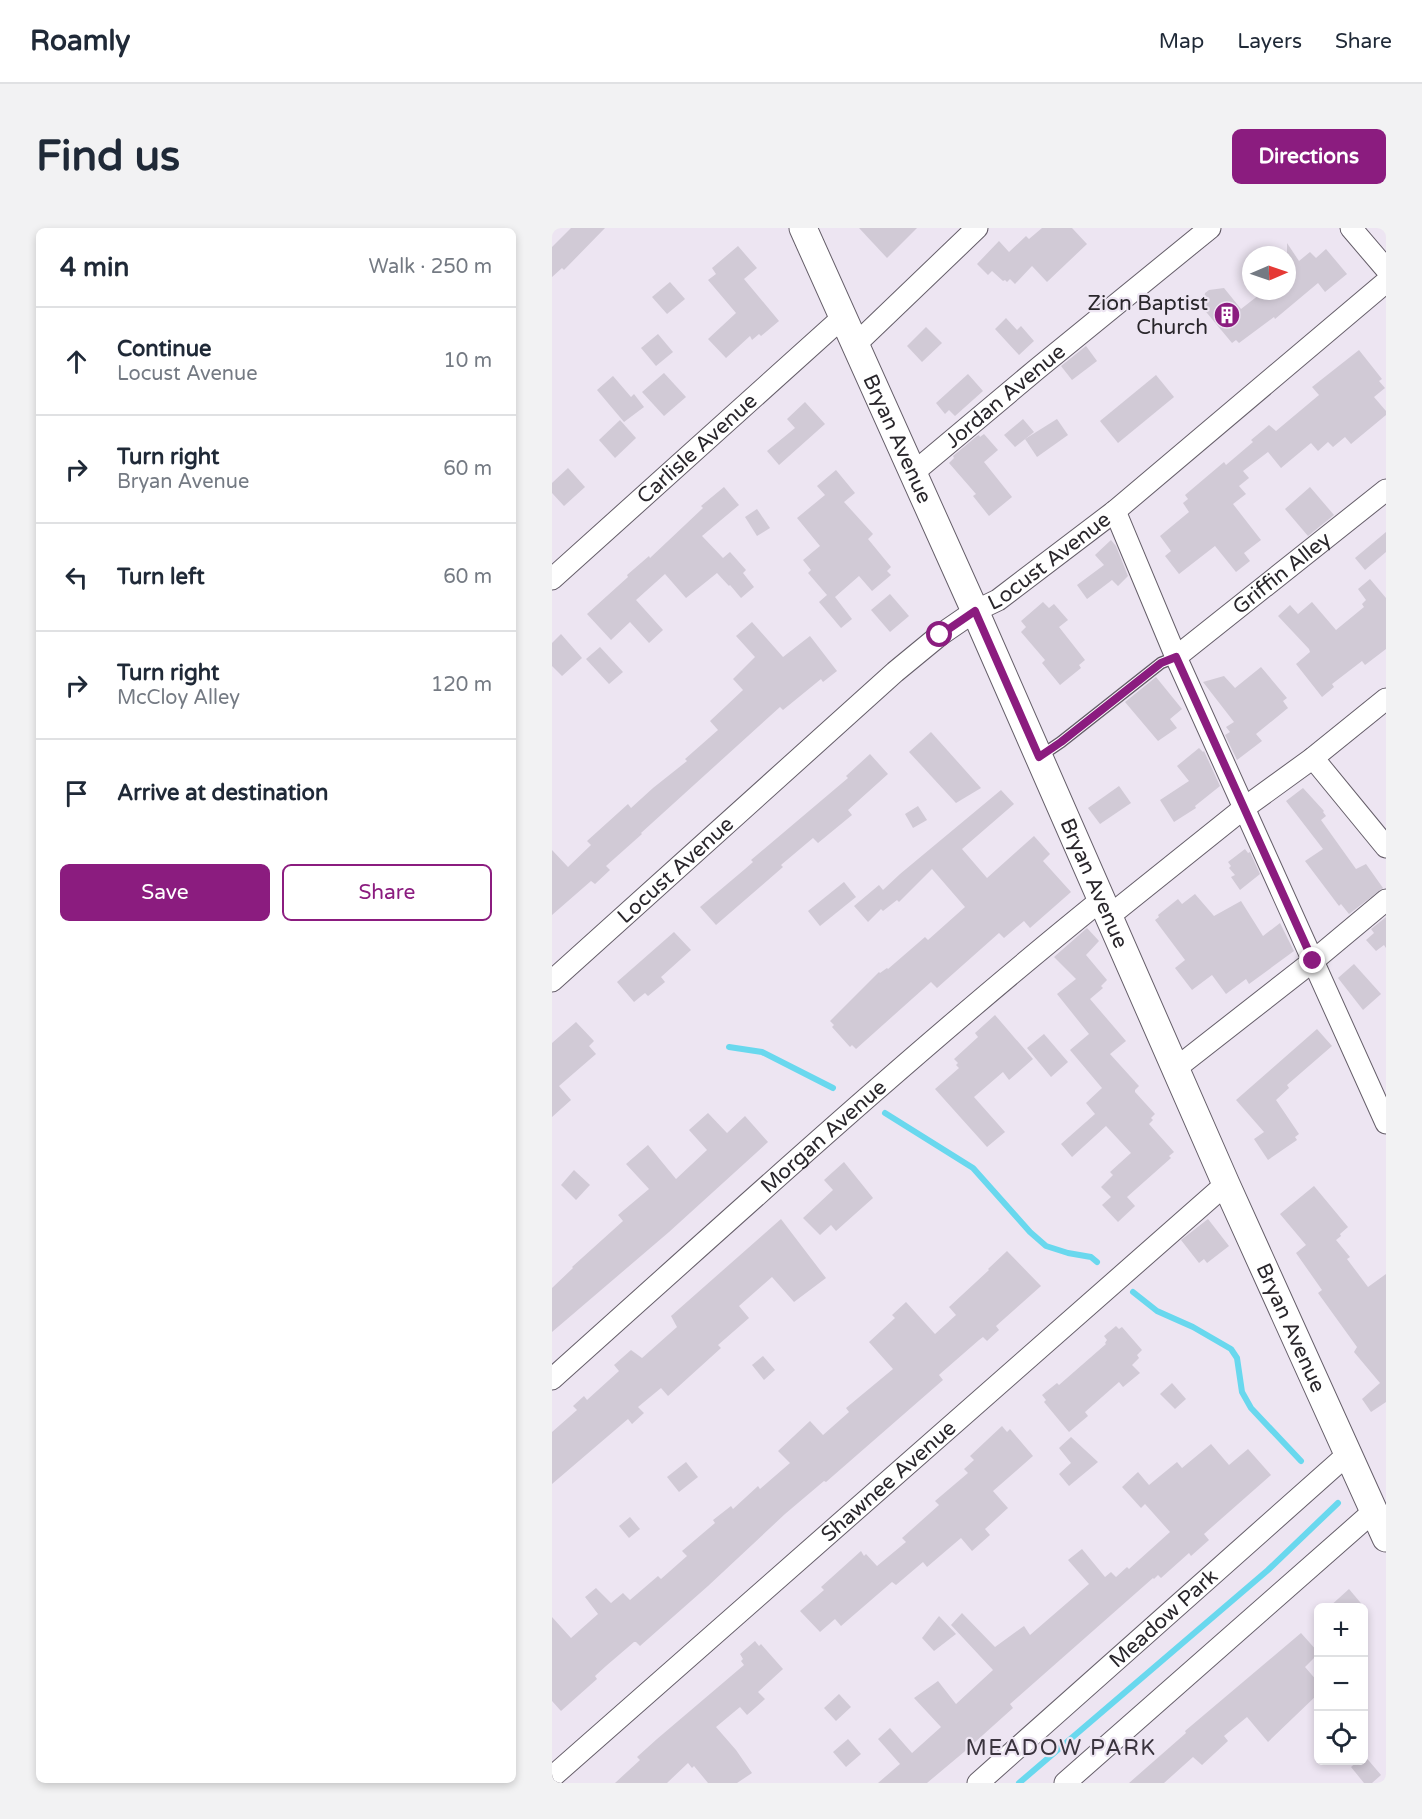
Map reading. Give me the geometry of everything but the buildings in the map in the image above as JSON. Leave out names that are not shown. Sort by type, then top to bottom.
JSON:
[{"type":"street","name":"Bryan Avenue","points":[[803,228],[975,611],[1226,1184],[1386,1538]]},
{"type":"street","points":[[856,344],[977,228]]},
{"type":"street","name":"Jordan Avenue","points":[[913,473],[1036,369],[1210,228]]},
{"type":"street","points":[[1351,228],[1386,269]]},
{"type":"street","name":"Locust Avenue","points":[[552,981],[895,672],[940,635],[975,611],[998,600],[1115,511],[1386,282]]},
{"type":"street","name":"Carlisle Avenue","points":[[552,579],[843,317]]},
{"type":"street","name":"Griffin Alley","points":[[1176,657],[1386,490]]},
{"type":"street","points":[[1115,511],[1176,657],[1386,1123]]},
{"type":"street","name":"Morgan Avenue","points":[[552,1379],[898,1070],[1017,967],[1104,908],[1313,758],[1386,699]]},
{"type":"street","points":[[1313,758],[1386,848]]},
{"type":"street","points":[[1175,1069],[1313,961],[1386,900]]},
{"type":"street","name":"Shawnee Avenue","points":[[552,1777],[1226,1184]]},
{"type":"street","name":"Meadow Park","points":[[978,1783],[1348,1454]]},
{"type":"street","points":[[1065,1783],[1374,1510]]},
{"type":"lane","points":[[1039,757],[1161,663],[1176,657]]},
{"type":"waterway","points":[[729,1047],[762,1052],[833,1088]]},
{"type":"waterway","points":[[885,1113],[973,1168],[1030,1232],[1046,1246],[1091,1257],[1097,1262]]},
{"type":"waterway","points":[[1133,1292],[1157,1311],[1193,1327],[1231,1349],[1237,1358],[1242,1392],[1251,1408],[1301,1461]]},
{"type":"waterway","points":[[1019,1783],[1268,1570],[1338,1503]]},
{"type":"place","name":"Zion Baptist Church","points":[[1227,315]]},
{"type":"district","name":"MEADOW PARK","points":[[1061,1748]]},
{"type":"route","points":[[940,635],[975,611],[1039,757],[1161,663],[1176,657],[1313,961]]}]
